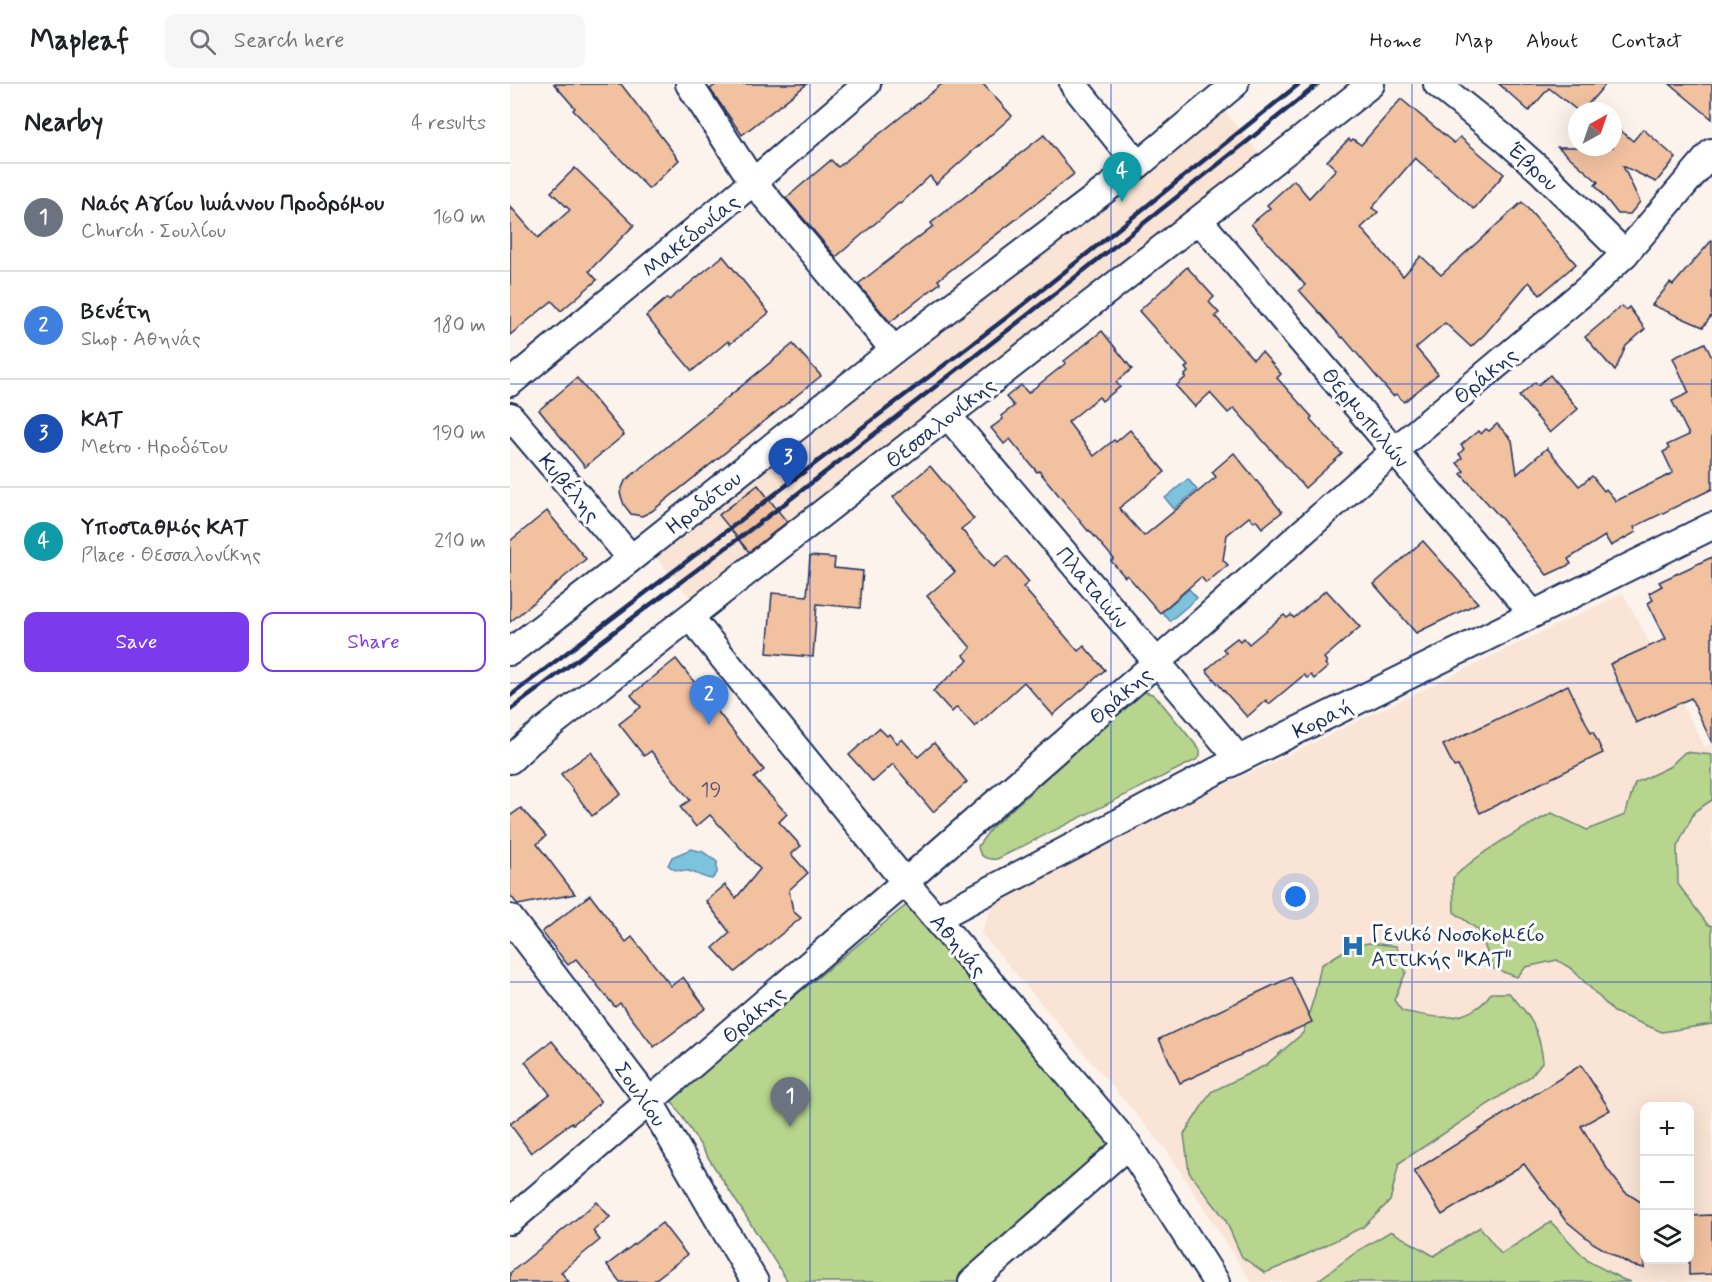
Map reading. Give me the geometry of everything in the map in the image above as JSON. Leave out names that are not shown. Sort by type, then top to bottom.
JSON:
[{"type":"street","points":[[689,84],[753,182],[894,350],[1138,165],[1235,84]]},
{"type":"street","name":"Μακεδονίας","points":[[514,375],[753,182],[867,84]]},
{"type":"street","points":[[1073,84],[1138,165]]},
{"type":"street","name":"Θεσσαλονίκης","points":[[510,760],[529,742],[1371,84]]},
{"type":"street","name":"Έβρου","points":[[1437,84],[1541,171],[1625,254]]},
{"type":"street","name":"Θράκης","points":[[510,1221],[905,882],[1394,451],[1567,307],[1625,254],[1712,152]]},
{"type":"street","name":"Θερμοπυλών","points":[[1199,220],[1533,614]]},
{"type":"street","name":"Ηροδότου","points":[[510,652],[894,350]]},
{"type":"street","name":"Κυβέλης","points":[[510,416],[631,558]]},
{"type":"street","name":"Πλαταιών","points":[[948,416],[1239,759]]},
{"type":"street","name":"Κοραή","points":[[936,918],[1239,759],[1712,526]]},
{"type":"street","name":"Αθηνάς","points":[[690,617],[905,882],[1128,1145],[1216,1282]]},
{"type":"street","name":"Σουλίου","points":[[510,918],[650,1102],[755,1282]]},
{"type":"street","points":[[972,1282],[1128,1145]]},
{"type":"shaded area","points":[[1224,111],[1261,156],[695,603],[656,557]]},
{"type":"shaded area","name":"Γενικό Νοσοκομείο Αττικής \"ΚΑΤ\"","points":[[1623,593],[1705,747],[1712,744],[1712,1282],[1251,1282],[1166,1149],[981,933],[997,893],[1079,852],[1288,755]]},
{"type":"green space","points":[[1145,692],[1159,700],[1200,750],[1200,756],[1196,760],[997,859],[986,858],[982,855],[978,846],[991,828],[1140,694]]},
{"type":"green space","points":[[1685,752],[1712,755],[1712,800],[1695,811],[1677,847],[1678,884],[1707,924],[1712,926],[1712,1024],[1662,1032],[1614,1012],[1572,969],[1557,960],[1526,967],[1517,977],[1494,969],[1478,930],[1454,912],[1453,878],[1488,850],[1552,813],[1587,830],[1625,815],[1635,783],[1669,767]]},
{"type":"green space","points":[[910,902],[1112,1145],[956,1282],[788,1282],[670,1098]]},
{"type":"green space","points":[[1369,943],[1396,946],[1406,972],[1394,1000],[1402,1011],[1441,1017],[1460,1016],[1480,1006],[1491,993],[1509,993],[1533,1024],[1543,1061],[1531,1076],[1399,1163],[1390,1201],[1363,1227],[1265,1273],[1242,1257],[1225,1219],[1189,1172],[1184,1134],[1211,1092],[1266,1065],[1303,1033],[1321,965],[1352,946]]},
{"type":"green space","points":[[1551,1222],[1588,1261],[1631,1282],[1316,1282],[1359,1250],[1391,1231],[1434,1256],[1480,1227],[1501,1254]]},
{"type":"water","points":[[1188,479],[1197,490],[1174,509],[1165,498]]},
{"type":"water","points":[[1189,589],[1197,598],[1170,621],[1162,612]]},
{"type":"water","points":[[691,849],[703,852],[717,862],[717,873],[712,879],[677,870],[668,865],[672,857]]},
{"type":"building","points":[[554,84],[621,84],[679,160],[649,189],[573,110],[575,108]]},
{"type":"building","points":[[717,84],[807,84],[742,135],[710,89]]},
{"type":"building","points":[[942,84],[983,84],[1012,116],[936,184],[930,176],[836,257],[786,198],[831,160],[838,167]]},
{"type":"building","points":[[1499,84],[1606,84],[1590,102],[1568,103],[1549,88],[1529,111]]},
{"type":"building","points":[[1670,84],[1712,84],[1712,119]]},
{"type":"building","points":[[1401,99],[1454,143],[1460,137],[1504,174],[1474,209],[1415,158],[1372,208],[1378,212],[1361,228],[1403,276],[1421,256],[1441,275],[1522,202],[1576,264],[1540,295],[1529,282],[1471,347],[1445,323],[1416,348],[1438,374],[1404,402],[1396,394],[1393,396],[1299,290],[1305,285],[1251,224],[1270,208],[1267,205],[1294,180],[1309,198],[1336,169],[1327,161],[1349,139],[1361,145]]},
{"type":"building","points":[[1643,129],[1676,158],[1656,182],[1623,166],[1640,202],[1630,214],[1618,214],[1595,185],[1598,182],[1568,156],[1622,156],[1622,132],[1633,141]]},
{"type":"building","points":[[1044,135],[1074,174],[938,280],[940,283],[890,322],[858,284],[933,226],[931,223]]},
{"type":"building","points":[[1558,147],[1568,147],[1568,156]]},
{"type":"building","points":[[575,168],[634,225],[589,271],[597,280],[561,311],[552,301],[510,335],[510,206],[538,238],[570,210],[551,192]]},
{"type":"building","points":[[1712,240],[1712,315],[1703,327],[1652,305],[1670,283],[1673,285]]},
{"type":"building","points":[[723,256],[769,313],[730,344],[728,341],[692,371],[646,316]]},
{"type":"building","points":[[1187,267],[1214,297],[1209,302],[1219,313],[1215,316],[1253,359],[1262,352],[1281,374],[1277,378],[1342,454],[1305,488],[1234,408],[1228,413],[1210,393],[1195,407],[1176,386],[1186,377],[1188,372],[1185,368],[1188,366],[1139,311]]},
{"type":"building","points":[[1622,306],[1626,310],[1629,307],[1645,329],[1626,346],[1615,371],[1585,337]]},
{"type":"building","points":[[1102,331],[1132,369],[1116,382],[1120,387],[1102,401],[1099,397],[1068,422],[1094,456],[1130,430],[1165,472],[1119,508],[1144,536],[1216,477],[1212,472],[1234,453],[1282,512],[1262,528],[1256,520],[1254,522],[1249,517],[1227,535],[1223,560],[1228,565],[1206,583],[1201,577],[1160,613],[1127,575],[1125,577],[1111,561],[1114,559],[1010,439],[1004,444],[991,428],[1014,406],[1006,397],[1021,385],[1028,393]]},
{"type":"building","points":[[1705,343],[1712,358],[1712,489],[1634,527],[1636,532],[1611,546],[1605,536],[1568,559],[1571,564],[1547,575],[1501,518],[1461,474],[1464,471],[1457,463],[1462,458],[1459,454],[1464,449],[1461,445],[1478,431],[1481,434],[1497,424],[1512,440],[1517,474],[1547,448],[1579,486],[1592,476],[1616,501],[1673,473],[1663,452],[1669,449],[1667,445],[1689,435],[1672,401],[1689,393],[1673,358]]},
{"type":"building","points":[[793,344],[821,376],[652,511],[642,516],[631,514],[624,505],[620,493],[625,481]]},
{"type":"building","points":[[1550,375],[1578,409],[1550,433],[1519,396],[1535,382],[1538,385]]},
{"type":"building","points":[[577,378],[624,435],[585,467],[539,410]]},
{"type":"building","points":[[930,466],[974,519],[961,529],[994,567],[1007,556],[1029,582],[1023,587],[1078,651],[1084,646],[1105,670],[1053,715],[1024,682],[975,727],[957,707],[952,712],[933,691],[968,660],[963,655],[971,648],[927,596],[955,572],[893,497]]},
{"type":"building","points":[[758,485],[787,522],[749,552],[719,515]]},
{"type":"building","points":[[547,511],[586,559],[510,622],[510,541]]},
{"type":"building","points":[[1423,541],[1478,603],[1416,633],[1374,584]]},
{"type":"building","points":[[810,556],[835,558],[834,568],[863,571],[860,608],[817,604],[813,657],[767,653],[772,593],[807,596]]},
{"type":"building","points":[[1712,557],[1712,743],[1691,698],[1636,723],[1610,664],[1666,639],[1648,603],[1653,600],[1649,593],[1662,586],[1659,582]]},
{"type":"building","points":[[1326,590],[1360,627],[1324,658],[1328,667],[1314,679],[1311,675],[1307,678],[1304,675],[1269,704],[1266,700],[1247,717],[1206,670],[1226,653],[1223,649],[1237,638],[1240,641],[1244,638],[1249,644],[1284,615],[1287,618],[1291,615],[1294,618]]},
{"type":"building","points":[[676,659],[764,770],[754,778],[787,814],[779,822],[801,846],[791,854],[808,873],[789,890],[793,911],[801,918],[735,972],[713,948],[730,933],[706,901],[725,885],[736,898],[760,869],[710,815],[696,827],[680,807],[690,800],[651,751],[644,756],[619,724],[641,707],[631,695]]},
{"type":"building","points":[[1568,685],[1603,753],[1480,813],[1458,766],[1454,767],[1443,745]]},
{"type":"building","points":[[879,728],[897,743],[902,739],[918,757],[934,743],[967,782],[933,812],[893,764],[873,782],[849,755]]},
{"type":"building","points":[[591,752],[621,794],[592,816],[561,774]]},
{"type":"building","points":[[521,808],[546,836],[537,844],[575,894],[518,905],[510,895],[510,816]]},
{"type":"building","points":[[590,895],[626,942],[632,937],[671,986],[683,977],[706,1008],[654,1047],[620,1003],[615,1007],[576,959],[568,965],[542,932]]},
{"type":"building","points":[[1291,977],[1312,1022],[1180,1083],[1159,1039]]},
{"type":"building","points":[[552,1041],[601,1102],[531,1153],[510,1124],[550,1094],[525,1062]]},
{"type":"building","points":[[1581,1065],[1610,1110],[1581,1126],[1608,1170],[1625,1192],[1640,1201],[1640,1264],[1644,1264],[1644,1268],[1631,1265],[1593,1243],[1565,1220],[1524,1164],[1442,1215],[1414,1171]]},
{"type":"building","points":[[597,1202],[610,1217],[593,1231],[600,1240],[561,1272],[569,1282],[510,1282],[510,1273]]},
{"type":"building","points":[[1712,1215],[1712,1274],[1689,1275],[1689,1264],[1694,1264],[1694,1216]]},
{"type":"building","points":[[662,1223],[687,1255],[652,1282],[620,1282],[607,1265]]},
{"type":"railway","points":[[510,696],[1023,305],[1299,84]]},
{"type":"railway","points":[[510,710],[779,508],[1030,313],[1318,84]]},
{"type":"place","name":"Υποσταθμός ΚΑΤ","points":[[1122,202]]},
{"type":"place","name":"ΚΑΤ","points":[[788,488]]},
{"type":"place","name":"Βενέτη","points":[[709,725]]},
{"type":"place","name":"Γενικό Νοσοκομείο Αττικής \"ΚΑΤ\"","points":[[1353,946]]},
{"type":"place","name":"Ναός Αγίου Ιωάννου Προδρόμου","points":[[790,1127]]}]
